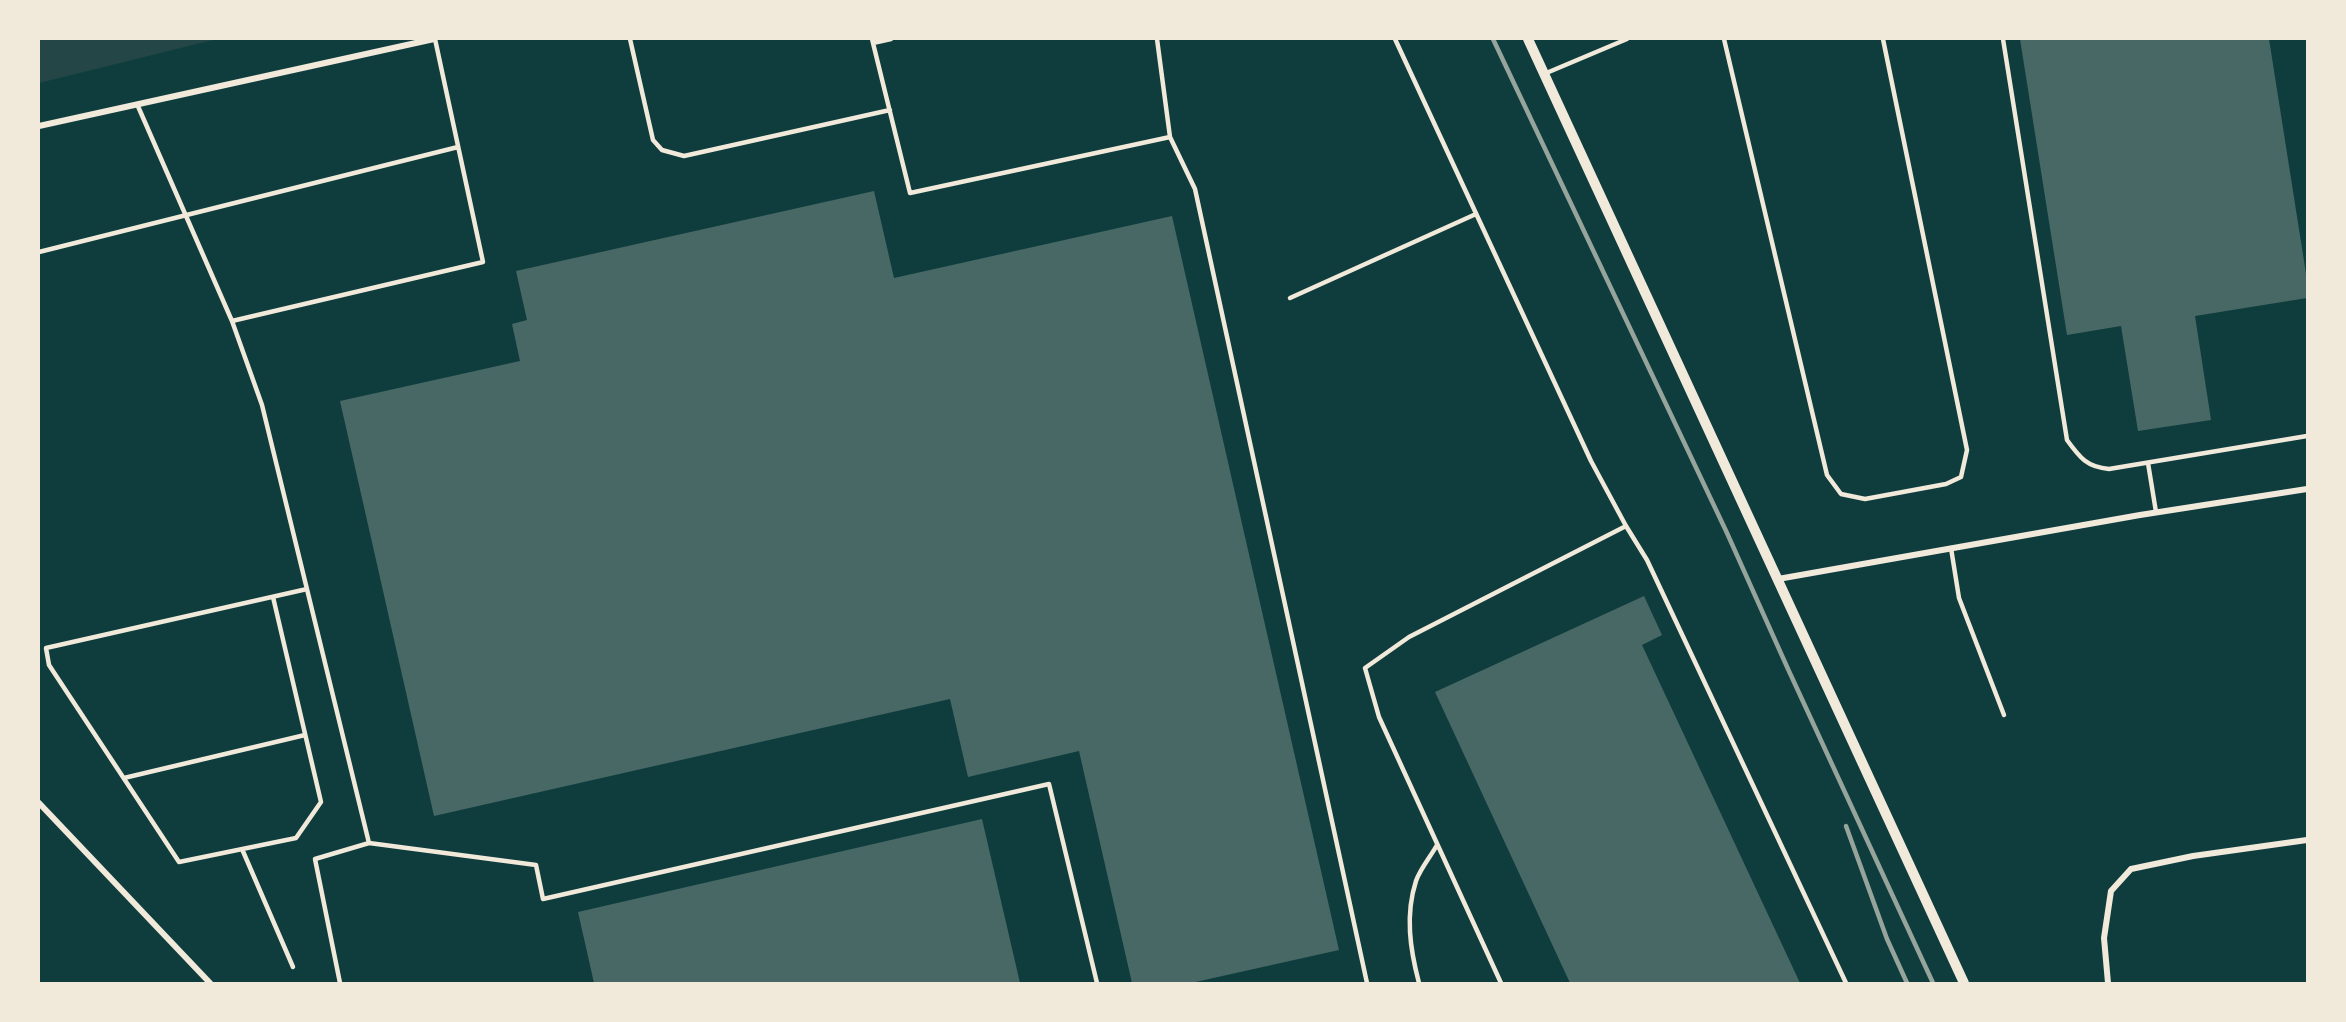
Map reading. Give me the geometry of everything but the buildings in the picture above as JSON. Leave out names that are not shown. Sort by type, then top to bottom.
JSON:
[{"type":"street","points":[[39,126],[435,39]]},
{"type":"street","points":[[1528,39],[1964,983]]},
{"type":"street","points":[[1778,579],[2156,512],[2307,489]]},
{"type":"street","points":[[39,802],[210,983]]},
{"type":"street","points":[[2108,983],[2104,938],[2110,891],[2131,869],[2193,856],[2307,840]]},
{"type":"lane","points":[[232,321],[483,262],[435,39]]},
{"type":"lane","points":[[630,39],[652,140],[662,150],[684,156],[890,110]]},
{"type":"lane","points":[[891,39],[872,41],[910,193],[1170,137]]},
{"type":"lane","points":[[1157,39],[1170,137],[1195,189],[1367,983]]},
{"type":"lane","points":[[1395,39],[1591,461],[1647,560],[1846,983]]},
{"type":"lane","points":[[1544,74],[1627,39]]},
{"type":"lane","points":[[1724,39],[1827,475],[1841,494],[1865,499],[1946,484],[1961,477],[1967,450],[1883,39]]},
{"type":"lane","points":[[2003,39],[2067,440],[2077,454],[2094,468],[2109,469],[2307,436]]},
{"type":"lane","points":[[137,104],[232,321],[262,405],[369,843]]},
{"type":"lane","points":[[39,252],[458,147]]},
{"type":"lane","points":[[1290,298],[1476,214]]},
{"type":"lane","points":[[2148,463],[2156,512]]},
{"type":"lane","points":[[1501,983],[1379,717],[1365,668],[1409,637],[1626,526]]},
{"type":"lane","points":[[1951,548],[1959,598],[2004,715]]},
{"type":"lane","points":[[273,597],[321,802],[296,838],[179,862],[49,665],[46,648],[307,589]]},
{"type":"lane","points":[[124,778],[305,735]]},
{"type":"lane","points":[[340,983],[315,859],[369,843],[536,865],[543,899],[1049,784],[1096,983]]},
{"type":"lane","points":[[1419,983],[1413,961],[1409,915],[1417,879],[1437,845]]},
{"type":"lane","points":[[242,849],[293,967]]},
{"type":"shaded area","points":[[39,39],[217,39],[39,83]]},
{"type":"railway","points":[[1493,39],[1727,533],[1933,983]]},
{"type":"railway","points":[[1846,826],[1887,939],[1907,983]]}]
